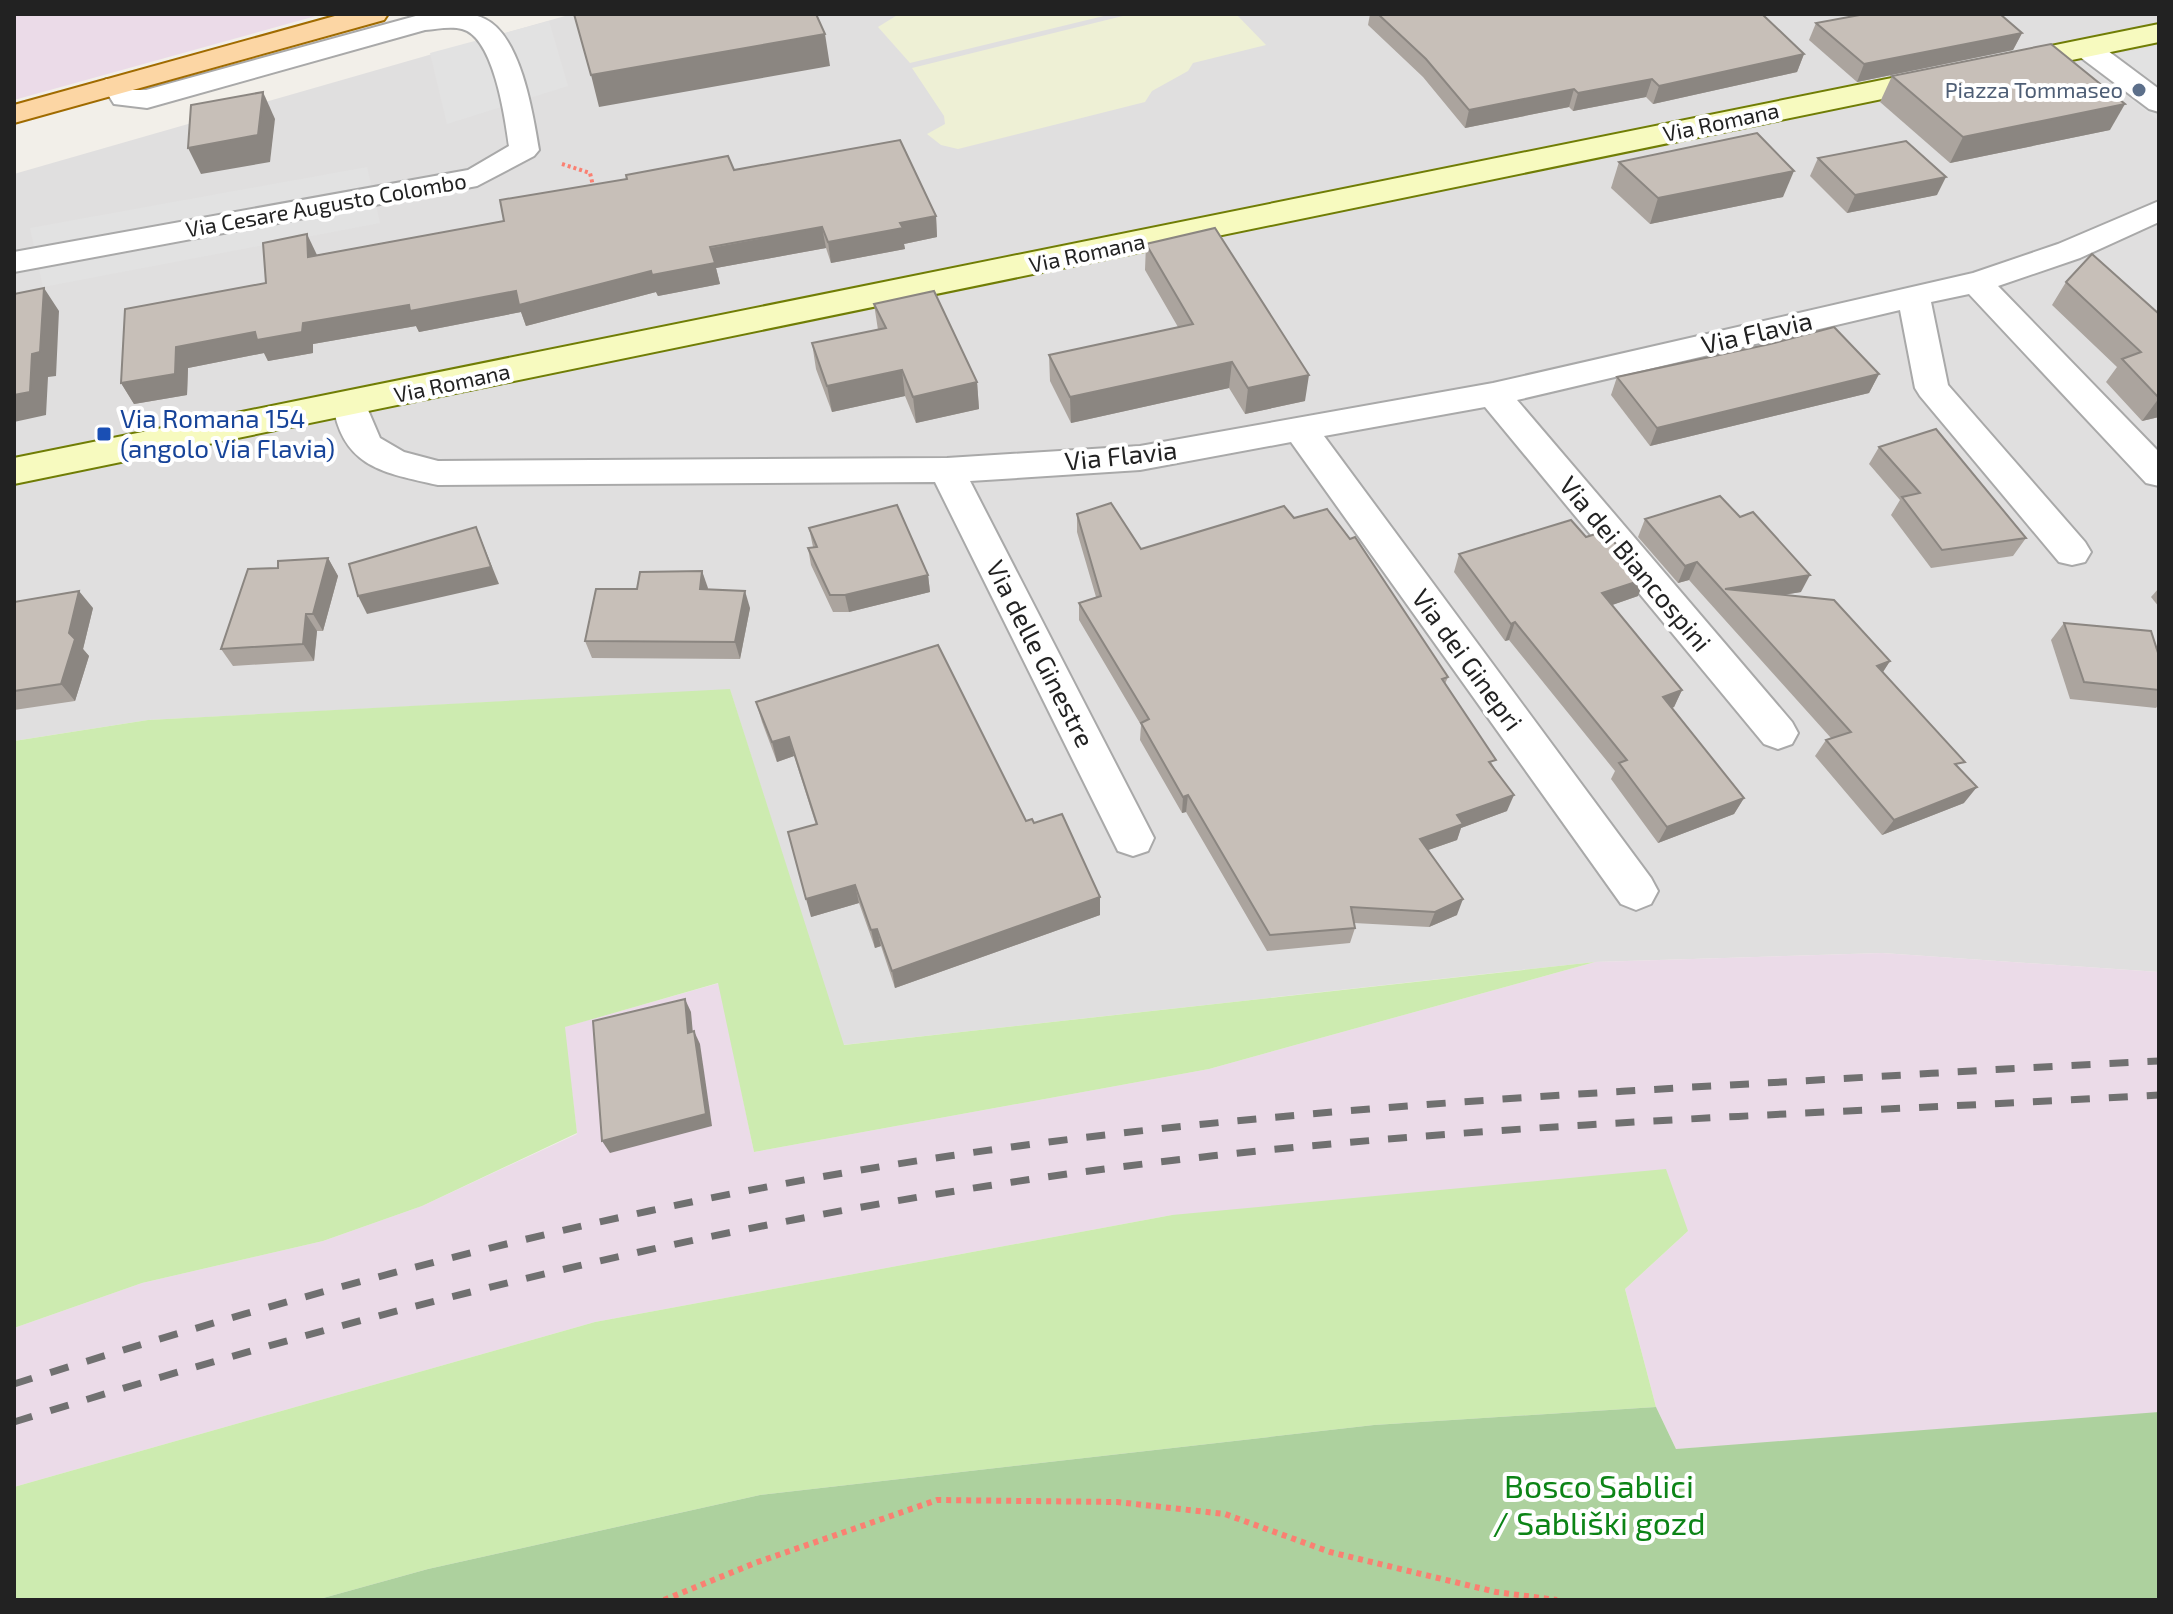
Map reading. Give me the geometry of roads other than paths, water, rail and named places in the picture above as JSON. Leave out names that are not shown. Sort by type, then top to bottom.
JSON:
[{"type":"main road","points":[[14,114],[374,14]]},
{"type":"street","name":"Via Cesare Augusto Colombo","points":[[14,262],[477,177],[507,163],[524,150],[504,32],[467,21],[435,21],[147,99],[124,98],[116,85]]},
{"type":"street","name":"Via Romana","points":[[14,471],[2159,33]]},
{"type":"street","points":[[2086,48],[2159,103]]},
{"type":"street","name":"Via Flavia","points":[[350,404],[351,419],[363,445],[390,462],[438,473],[947,470],[1140,458],[1493,394],[2006,275],[2117,232],[2159,210]]},
{"type":"street","points":[[1976,282],[2159,474]]},
{"type":"street","points":[[1914,297],[1932,388],[2072,552]]},
{"type":"street","name":"Via dei Biancospini","points":[[1493,394],[1778,733]]},
{"type":"street","name":"Via dei Ginepri","points":[[1299,428],[1636,891]]},
{"type":"street","name":"Via delle Ginestre","points":[[947,470],[1133,838]]},
{"type":"railway","points":[[14,1384],[244,1314],[477,1251],[712,1198],[949,1156],[1139,1131],[1424,1105],[2159,1061]]},
{"type":"railway","points":[[14,1422],[261,1348],[509,1282],[760,1227],[1013,1182],[1298,1147],[1441,1135],[2159,1095]]},
{"type":"place","name":"Piazza Tommaseo","points":[[2139,90]]},
{"type":"place","name":"Via Romana 154 (angolo Via Flavia)","points":[[104,434]]},
{"type":"park label","name":"Bosco Sablici / Sabliški gozd","points":[[1599,1506]]}]
